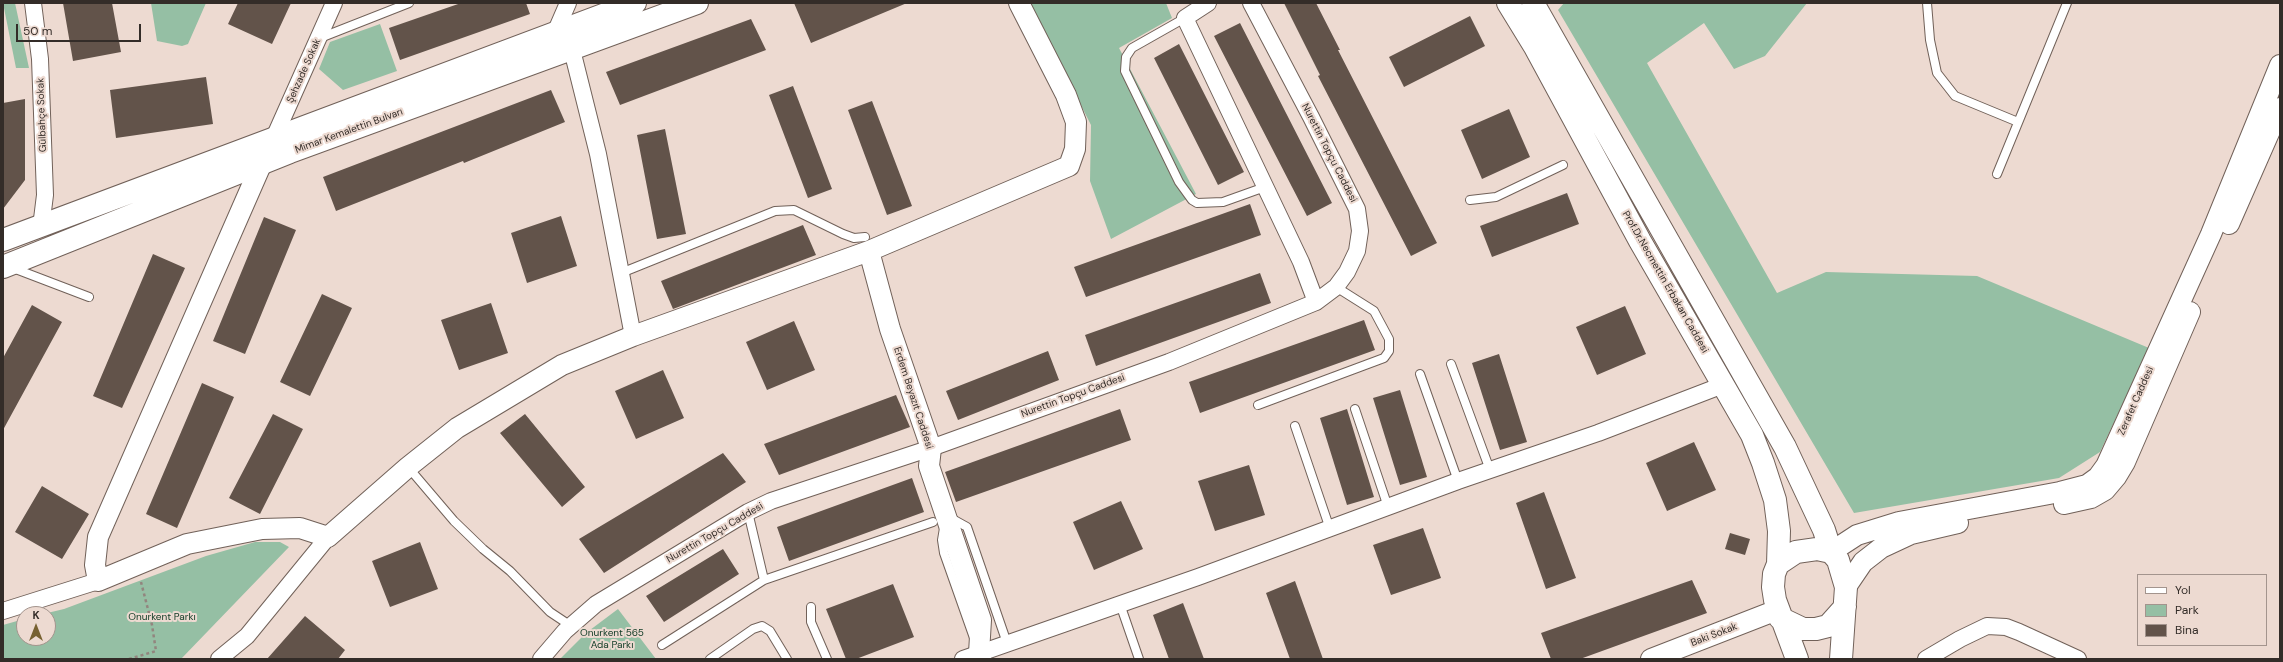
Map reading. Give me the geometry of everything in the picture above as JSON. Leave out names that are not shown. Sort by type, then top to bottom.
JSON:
[{"type":"main road","points":[[3,240],[635,3]]},
{"type":"main road","name":"Mimar Kemalettin Bulvarı","points":[[5,266],[261,165],[290,152],[697,3]]},
{"type":"main road","name":"Prof.Dr.Necmettin Erbakan Caddesi","points":[[1508,3],[1543,61],[1640,241],[1752,435],[1764,463],[1775,500],[1779,531],[1776,569]]},
{"type":"main road","points":[[1533,3],[1786,447],[1824,530],[1831,552],[1842,570],[1845,597],[1841,659]]},
{"type":"main road","points":[[261,165],[273,140]]},
{"type":"main road","points":[[36,253],[41,227]]},
{"type":"main road","points":[[1797,659],[1790,638],[1779,614],[1773,587],[1776,569],[1796,552],[1817,549],[1831,552]]},
{"type":"main road","points":[[1779,614],[1803,628],[1816,629],[1828,626],[1845,597]]},
{"type":"street","name":"Gülbahçe Sokak","points":[[33,3],[40,59],[45,195],[41,227]]},
{"type":"street","name":"Şehzade Sokak","points":[[273,140],[334,3]]},
{"type":"street","points":[[555,33],[568,3]]},
{"type":"street","points":[[219,659],[247,636],[328,537],[408,467],[457,428],[562,366],[633,336],[1069,166],[1075,150],[1076,122],[1066,95],[1019,3]]},
{"type":"street","points":[[1208,3],[1185,18],[1302,262],[1316,302]]},
{"type":"street","name":"Nurettin Topçu Caddesi","points":[[541,659],[571,626],[596,604],[748,512],[771,501],[931,448],[1169,362],[1316,302],[1336,287],[1347,272],[1357,251],[1360,231],[1357,209],[1311,116],[1250,3]]},
{"type":"street","points":[[572,50],[598,154],[633,336]]},
{"type":"street","name":"Zerafet Caddesi","points":[[1845,597],[1863,562],[1881,548],[1911,534],[1954,523],[2045,509],[2091,498],[2105,490],[2125,462],[2185,308],[2211,234],[2280,65]]},
{"type":"street","name":"Zerafet Caddesi","points":[[1831,552],[1857,536],[1899,522],[2060,492],[2087,485],[2098,477],[2106,466],[2185,308],[2280,108]]},
{"type":"street","points":[[98,581],[95,565],[98,537],[261,165]]},
{"type":"street","name":"Erdem Beyazıt Caddesi","points":[[867,244],[890,329],[931,448],[929,466],[940,519],[982,620],[974,657]]},
{"type":"street","points":[[974,657],[1007,643],[1330,529],[1458,481],[1598,433],[1723,385]]},
{"type":"street","points":[[3,611],[98,581],[187,544],[262,529],[300,528],[328,537]]},
{"type":"street","name":"Baki Sokak","points":[[1651,659],[1779,614]]},
{"type":"street","points":[[1926,659],[1986,626],[2006,627],[2078,659]]},
{"type":"lane","points":[[319,38],[409,3]]},
{"type":"lane","points":[[1927,3],[1930,40],[1937,73],[1955,96],[2018,122]]},
{"type":"lane","points":[[1997,174],[2067,3]]},
{"type":"lane","points":[[1185,18],[1132,48],[1126,57],[1124,71],[1179,182],[1192,200],[1197,203],[1223,202],[1265,187]]},
{"type":"lane","points":[[1470,200],[1496,197],[1563,165]]},
{"type":"lane","points":[[621,273],[775,212],[794,210],[867,244]]},
{"type":"lane","points":[[5,266],[89,296]]},
{"type":"lane","points":[[1258,405],[1384,358],[1389,350],[1389,339],[1374,311],[1336,287]]},
{"type":"lane","points":[[1451,364],[1490,470]]},
{"type":"lane","points":[[1420,374],[1458,481]]},
{"type":"lane","points":[[1355,410],[1388,507]]},
{"type":"lane","points":[[1295,426],[1330,529]]},
{"type":"lane","points":[[408,467],[454,521],[510,572],[550,612],[571,626]]},
{"type":"lane","points":[[748,512],[764,580]]},
{"type":"lane","points":[[662,645],[764,580],[940,519],[967,527],[1007,643]]},
{"type":"lane","points":[[1120,604],[1139,659]]},
{"type":"lane","points":[[811,607],[811,622],[827,659]]},
{"type":"lane","points":[[710,659],[753,629],[762,626],[770,631],[787,659]]},
{"type":"path","points":[[129,659],[156,651],[152,625],[137,566]]},
{"type":"green space","points":[[3,3],[15,3],[29,68],[16,68]]},
{"type":"green space","points":[[151,3],[206,3],[188,44],[182,46],[157,41]]},
{"type":"green space","points":[[1029,3],[1166,3],[1172,18],[1119,48],[1196,194],[1111,239],[1090,181],[1091,125]]},
{"type":"green space","points":[[1564,3],[1807,3],[1765,56],[1734,69],[1704,23],[1647,63],[1777,293],[1826,272],[1977,276],[2149,348],[2100,452],[2059,478],[1854,513],[1558,10]]},
{"type":"green space","points":[[380,24],[397,71],[343,90],[319,69],[330,42]]},
{"type":"green space","name":"Onurkent Parkı","points":[[255,542],[280,542],[289,547],[181,659],[3,659],[3,625],[16,621],[16,646],[56,646],[56,611],[206,556]]},
{"type":"green space","name":"Onurkent 565 Ada Parkı","points":[[618,609],[656,659],[560,659],[586,633]]},
{"type":"building","points":[[63,3],[112,3],[121,52],[73,61]]},
{"type":"building","points":[[238,3],[291,3],[272,44],[228,24]]},
{"type":"building","points":[[461,3],[526,3],[530,14],[400,60],[389,28]]},
{"type":"building","points":[[794,3],[907,3],[811,43]]},
{"type":"building","points":[[1284,3],[1316,3],[1340,50],[1338,50],[1437,243],[1411,256],[1318,76],[1320,75]]},
{"type":"building","points":[[1470,16],[1485,46],[1404,87],[1389,57]]},
{"type":"building","points":[[751,19],[766,50],[620,105],[606,72]]},
{"type":"building","points":[[1240,23],[1332,203],[1307,216],[1214,36]]},
{"type":"building","points":[[1179,44],[1244,172],[1218,185],[1154,58]]},
{"type":"building","points":[[206,77],[213,124],[116,138],[110,90]]},
{"type":"building","points":[[793,86],[832,189],[808,198],[769,95]]},
{"type":"building","points":[[551,90],[565,122],[464,163],[463,161],[336,211],[323,177]]},
{"type":"building","points":[[25,99],[25,180],[3,209],[3,103]]},
{"type":"building","points":[[872,101],[912,206],[887,215],[848,110]]},
{"type":"building","points":[[1509,109],[1530,157],[1482,179],[1461,130]]},
{"type":"building","points":[[665,129],[686,234],[657,239],[637,135]]},
{"type":"building","points":[[1567,193],[1579,224],[1492,257],[1480,226]]},
{"type":"building","points":[[1250,204],[1261,235],[1086,297],[1074,267]]},
{"type":"building","points":[[561,216],[577,266],[527,283],[511,233]]},
{"type":"building","points":[[264,217],[296,230],[245,354],[213,341]]},
{"type":"building","points":[[803,225],[816,255],[673,309],[661,281]]},
{"type":"building","points":[[153,254],[185,268],[122,408],[93,396]]},
{"type":"building","points":[[1260,273],[1271,303],[1096,366],[1085,335]]},
{"type":"building","points":[[322,294],[352,308],[310,396],[280,382]]},
{"type":"building","points":[[491,303],[508,353],[459,370],[441,320]]},
{"type":"building","points":[[32,305],[62,322],[3,430],[3,358]]},
{"type":"building","points":[[1625,306],[1646,354],[1597,375],[1576,327]]},
{"type":"building","points":[[1364,320],[1375,350],[1200,413],[1189,382]]},
{"type":"building","points":[[794,321],[815,370],[767,390],[746,342]]},
{"type":"building","points":[[1048,351],[1059,380],[958,420],[946,391]]},
{"type":"building","points":[[1499,354],[1527,442],[1500,450],[1472,363]]},
{"type":"building","points":[[663,370],[684,418],[636,439],[615,391]]},
{"type":"building","points":[[202,383],[234,397],[177,528],[146,514]]},
{"type":"building","points":[[1400,390],[1427,477],[1400,485],[1373,398]]},
{"type":"building","points":[[896,395],[910,427],[779,475],[764,444]]},
{"type":"building","points":[[1120,409],[1131,440],[956,502],[945,472]]},
{"type":"building","points":[[1347,409],[1374,497],[1347,505],[1320,418]]},
{"type":"building","points":[[273,414],[303,429],[260,514],[229,498]]},
{"type":"building","points":[[525,414],[585,487],[562,507],[500,433]]},
{"type":"building","points":[[1694,442],[1716,490],[1667,511],[1646,463]]},
{"type":"building","points":[[723,453],[746,482],[604,573],[579,539]]},
{"type":"building","points":[[1249,465],[1265,515],[1215,531],[1198,481]]},
{"type":"building","points":[[912,478],[924,512],[789,561],[777,527]]},
{"type":"building","points":[[42,486],[89,514],[62,559],[15,532]]},
{"type":"building","points":[[1544,492],[1576,578],[1546,589],[1516,503]]},
{"type":"building","points":[[1121,501],[1143,549],[1094,570],[1073,522]]},
{"type":"building","points":[[1423,528],[1441,578],[1391,595],[1373,545]]},
{"type":"building","points":[[1730,533],[1750,539],[1745,555],[1725,549]]},
{"type":"building","points":[[420,542],[438,589],[390,607],[372,561]]},
{"type":"building","points":[[723,549],[739,574],[664,622],[646,596]]},
{"type":"building","points":[[1692,580],[1707,613],[1580,659],[1551,659],[1541,633]]},
{"type":"building","points":[[1295,581],[1323,659],[1290,659],[1266,593]]},
{"type":"building","points":[[893,584],[914,637],[856,659],[846,659],[826,609]]},
{"type":"building","points":[[1183,603],[1204,659],[1169,659],[1153,615]]},
{"type":"building","points":[[305,616],[345,650],[338,659],[267,659]]}]
